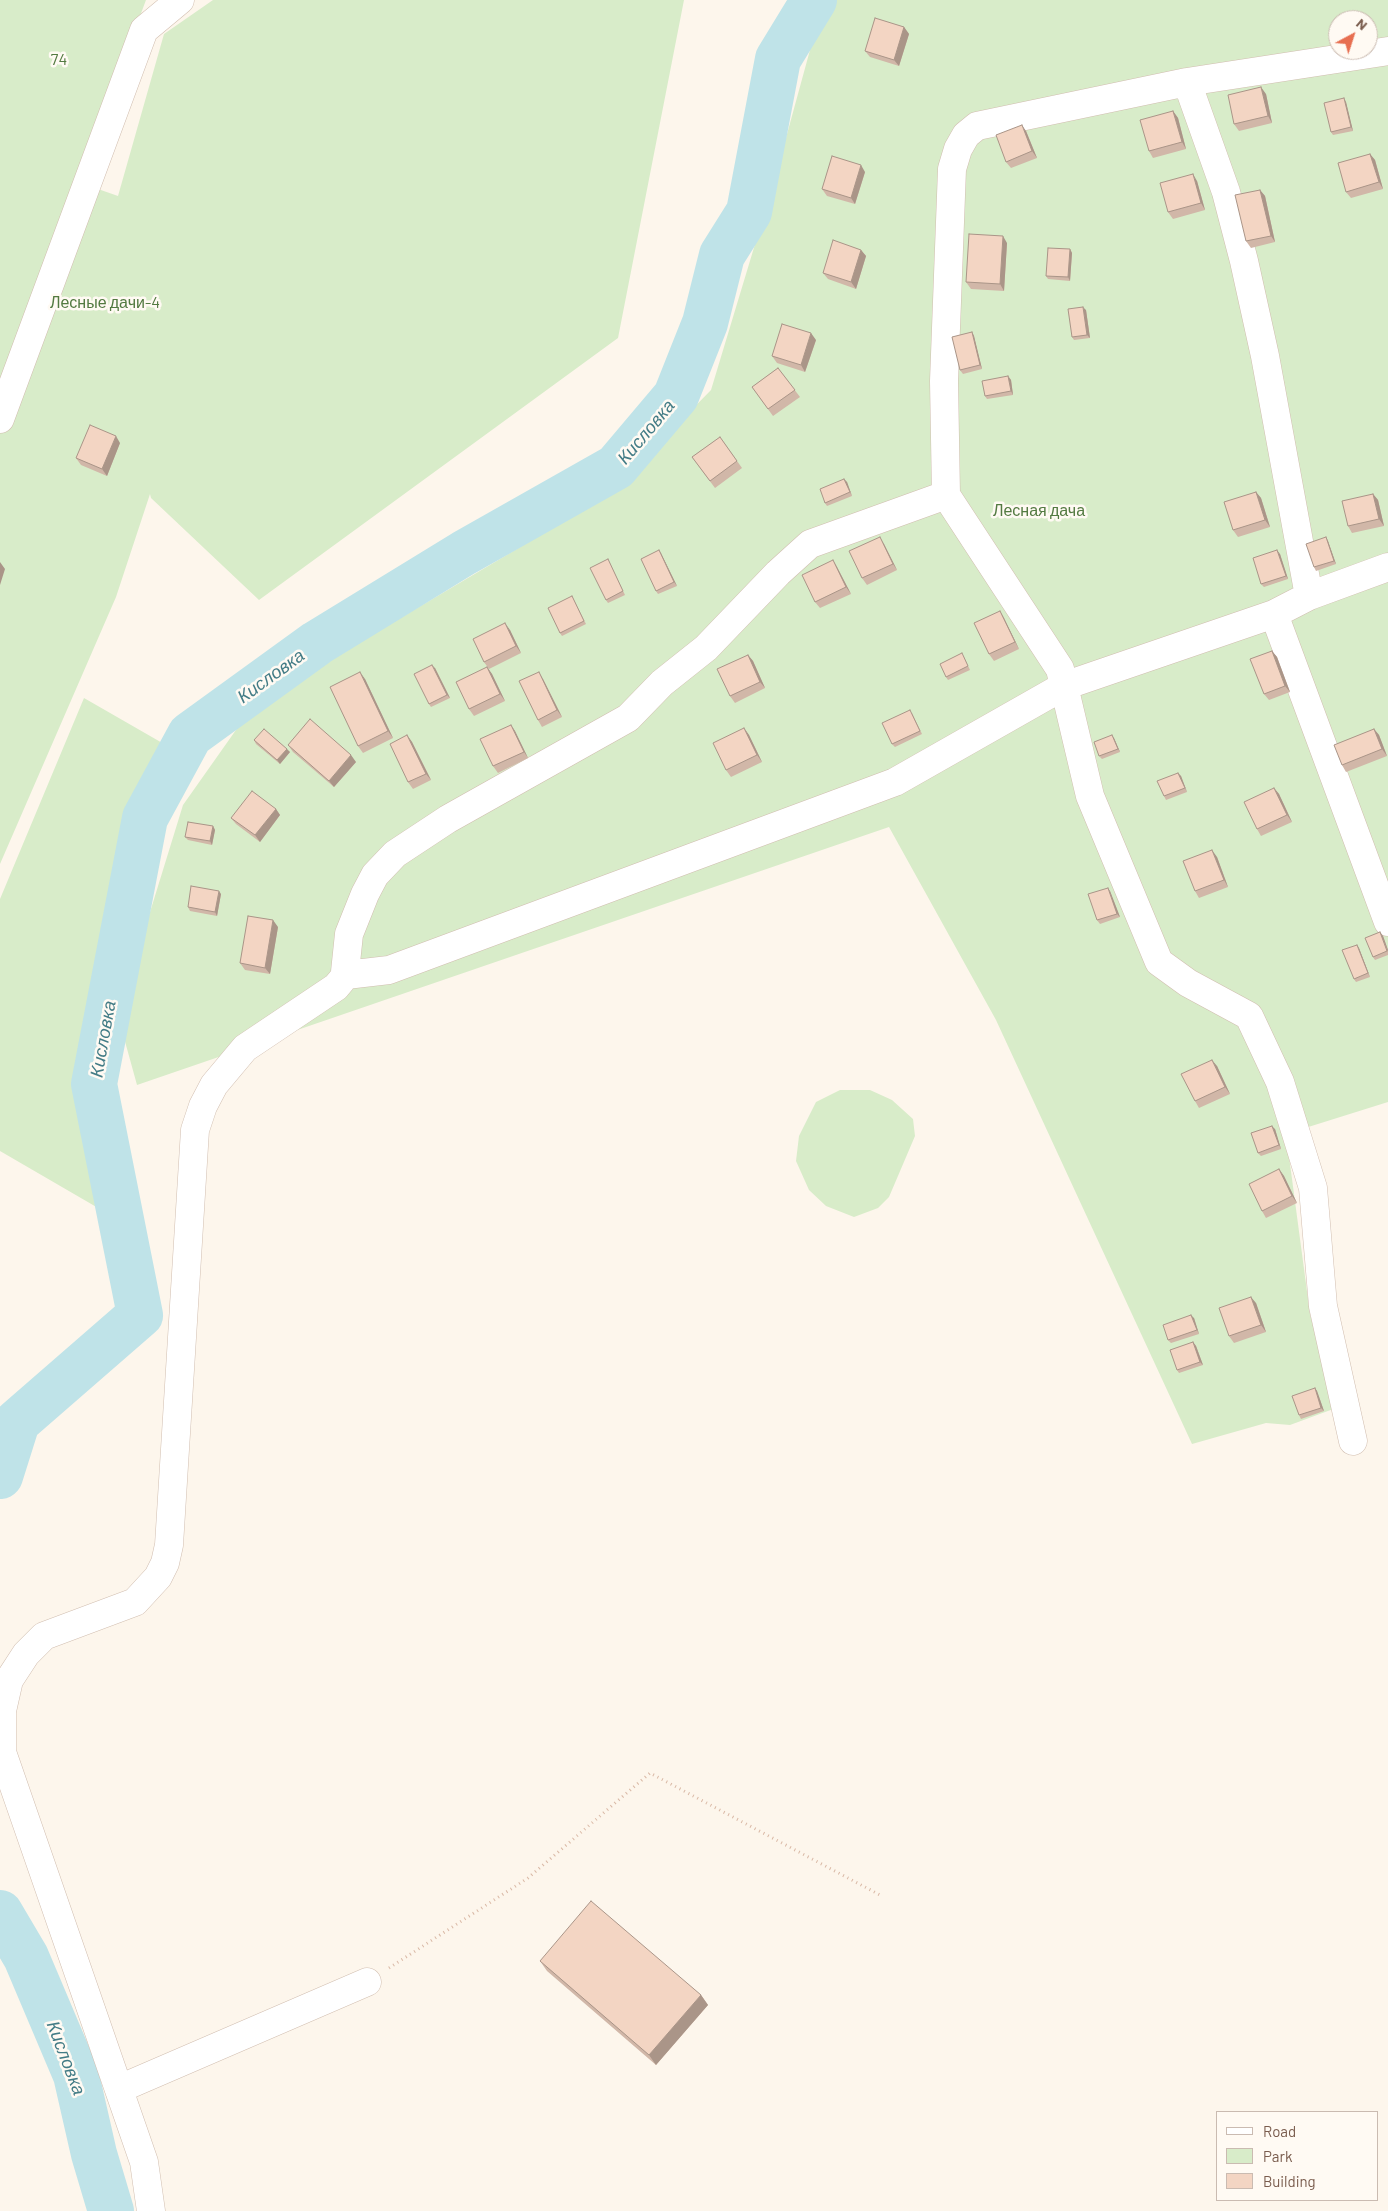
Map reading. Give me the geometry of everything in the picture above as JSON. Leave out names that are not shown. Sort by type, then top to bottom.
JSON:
[{"type":"street","points":[[0,419],[144,30],[180,0]]},
{"type":"street","points":[[1353,1441],[1323,1306],[1313,1188],[1280,1082],[1249,1016],[1188,983],[1159,962],[1090,796],[1060,669],[946,496],[944,381],[952,169],[958,149],[966,135],[977,126],[1187,82],[1388,51]]},
{"type":"street","points":[[1187,82],[1226,192],[1244,261],[1265,356],[1309,596]]},
{"type":"street","points":[[151,2211],[144,2162],[2,1752],[2,1711],[9,1680],[26,1654],[44,1636],[136,1602],[153,1583],[165,1563],[170,1546],[195,1130],[203,1106],[214,1085],[245,1048],[336,987],[346,975],[349,934],[375,875],[395,854],[448,819],[628,718],[662,683],[706,648],[778,572],[810,544],[946,496]]},
{"type":"street","points":[[346,975],[389,970],[895,782],[1064,686],[1274,614],[1309,596],[1388,567]]},
{"type":"street","points":[[1274,614],[1388,922]]},
{"type":"street","points":[[119,2089],[367,1982]]},
{"type":"path","points":[[367,1982],[528,1878],[650,1773],[880,1895]]},
{"type":"green space","points":[[0,0],[146,0],[78,182],[118,196],[164,34],[213,0],[684,0],[618,338],[259,600],[151,498],[150,494],[116,597],[0,864]]},
{"type":"green space","name":"Лесная дача","points":[[814,0],[1388,0],[1388,1102],[1286,1134],[1310,1314],[1336,1408],[1290,1425],[1266,1423],[1192,1444],[996,1020],[889,827],[137,1085],[118,1016],[183,805],[267,686],[370,636],[608,495],[711,390],[775,178],[813,39]]},
{"type":"green space","points":[[84,698],[171,748],[138,806],[103,978],[105,1212],[0,1151],[0,899]]},
{"type":"green space","points":[[840,1090],[870,1090],[892,1100],[913,1119],[915,1136],[889,1197],[878,1208],[854,1217],[826,1206],[809,1190],[796,1161],[799,1136],[816,1102]]},
{"type":"building","points":[[875,18],[904,27],[894,60],[865,51]]},
{"type":"building","points":[[1261,87],[1268,116],[1234,124],[1228,95]]},
{"type":"building","points":[[1344,98],[1351,127],[1331,132],[1324,103]]},
{"type":"building","points":[[1173,111],[1182,142],[1149,151],[1140,120]]},
{"type":"building","points":[[1022,125],[1032,151],[1006,162],[996,135]]},
{"type":"building","points":[[1370,154],[1379,182],[1346,192],[1338,163]]},
{"type":"building","points":[[832,156],[861,165],[851,198],[822,189]]},
{"type":"building","points":[[1193,174],[1201,203],[1168,212],[1160,183]]},
{"type":"building","points":[[1260,190],[1271,236],[1246,241],[1235,195]]},
{"type":"building","points":[[969,234],[1003,236],[1000,284],[966,282]]},
{"type":"building","points":[[833,240],[861,250],[851,282],[823,273]]},
{"type":"building","points":[[1048,248],[1070,249],[1068,277],[1046,276]]},
{"type":"building","points":[[1083,307],[1087,335],[1072,337],[1068,309]]},
{"type":"building","points":[[782,324],[811,333],[801,365],[772,356]]},
{"type":"building","points":[[972,332],[980,365],[960,370],[952,337]]},
{"type":"building","points":[[778,368],[795,390],[768,409],[752,387]]},
{"type":"building","points":[[1008,376],[1011,391],[985,396],[982,381]]},
{"type":"building","points":[[90,425],[116,436],[102,469],[76,458]]},
{"type":"building","points":[[720,437],[737,461],[710,481],[692,457]]},
{"type":"building","points":[[844,479],[850,492],[825,503],[820,489]]},
{"type":"building","points":[[1256,492],[1265,520],[1233,530],[1224,502]]},
{"type":"building","points":[[1373,494],[1379,519],[1348,526],[1342,501]]},
{"type":"building","points":[[880,537],[893,564],[862,578],[849,551]]},
{"type":"building","points":[[1326,537],[1334,561],[1314,567],[1306,544]]},
{"type":"building","points":[[659,550],[674,582],[656,591],[641,559]]},
{"type":"building","points":[[1277,550],[1286,576],[1261,584],[1253,558]]},
{"type":"building","points":[[608,559],[623,591],[606,600],[590,568]]},
{"type":"building","points":[[833,560],[846,587],[815,602],[802,575]]},
{"type":"building","points":[[572,596],[584,621],[560,633],[548,608]]},
{"type":"building","points":[[1000,611],[1015,642],[989,654],[974,623]]},
{"type":"building","points":[[505,623],[516,646],[484,662],[473,639]]},
{"type":"building","points":[[1272,651],[1285,686],[1264,694],[1250,659]]},
{"type":"building","points":[[962,653],[968,666],[946,677],[940,664]]},
{"type":"building","points":[[748,655],[760,682],[730,696],[717,669]]},
{"type":"building","points":[[432,665],[447,695],[429,704],[414,674]]},
{"type":"building","points":[[487,667],[500,694],[469,709],[456,682]]},
{"type":"building","points":[[360,672],[388,731],[358,746],[330,687]]},
{"type":"building","points":[[539,672],[557,710],[538,720],[519,681]]},
{"type":"building","points":[[910,710],[920,731],[892,744],[882,723]]},
{"type":"building","points":[[310,719],[351,755],[329,781],[288,745]]},
{"type":"building","points":[[511,725],[524,752],[493,766],[480,739]]},
{"type":"building","points":[[744,728],[757,755],[726,770],[713,743]]},
{"type":"building","points":[[264,729],[287,749],[277,760],[254,740]]},
{"type":"building","points":[[1374,729],[1382,749],[1342,765],[1334,745]]},
{"type":"building","points":[[407,735],[426,774],[408,782],[390,744]]},
{"type":"building","points":[[1112,735],[1118,749],[1099,756],[1094,742]]},
{"type":"building","points":[[1178,773],[1185,788],[1164,796],[1157,781]]},
{"type":"building","points":[[1274,788],[1287,815],[1257,829],[1244,802]]},
{"type":"building","points":[[252,791],[276,809],[255,835],[231,818]]},
{"type":"building","points":[[188,822],[213,826],[210,841],[185,837]]},
{"type":"building","points":[[1212,850],[1224,880],[1195,891],[1183,861]]},
{"type":"building","points":[[191,886],[219,891],[215,912],[188,907]]},
{"type":"building","points":[[1108,888],[1117,914],[1097,920],[1088,894]]},
{"type":"building","points":[[248,916],[273,920],[265,968],[240,963]]},
{"type":"building","points":[[1380,932],[1387,951],[1373,957],[1365,938]]},
{"type":"building","points":[[1357,945],[1368,973],[1354,979],[1342,950]]},
{"type":"building","points":[[1212,1060],[1225,1087],[1195,1101],[1181,1074]]},
{"type":"building","points":[[1272,1126],[1279,1145],[1258,1153],[1251,1133]]},
{"type":"building","points":[[1279,1169],[1292,1196],[1262,1211],[1249,1184]]},
{"type":"building","points":[[1251,1297],[1261,1325],[1229,1336],[1219,1308]]},
{"type":"building","points":[[1191,1315],[1197,1330],[1168,1340],[1163,1325]]},
{"type":"building","points":[[1193,1342],[1200,1362],[1177,1370],[1170,1350]]},
{"type":"building","points":[[1315,1388],[1321,1408],[1299,1415],[1292,1396]]},
{"type":"building","points":[[591,1901],[701,1995],[649,2055],[540,1961]]},
{"type":"waterway","name":"Кисловка","points":[[0,1476],[17,1422],[140,1315],[94,1084],[145,818],[190,735],[317,643],[464,553],[616,467],[676,396],[705,323],[722,255],[749,212],[778,59],[814,0]]},
{"type":"waterway","name":"Кисловка","points":[[0,1913],[26,1957],[76,2075],[94,2154],[111,2211]]},
{"type":"park label","name":"74","points":[[59,60]]},
{"type":"park label","name":"Лесные дачи-4","points":[[105,303]]}]
